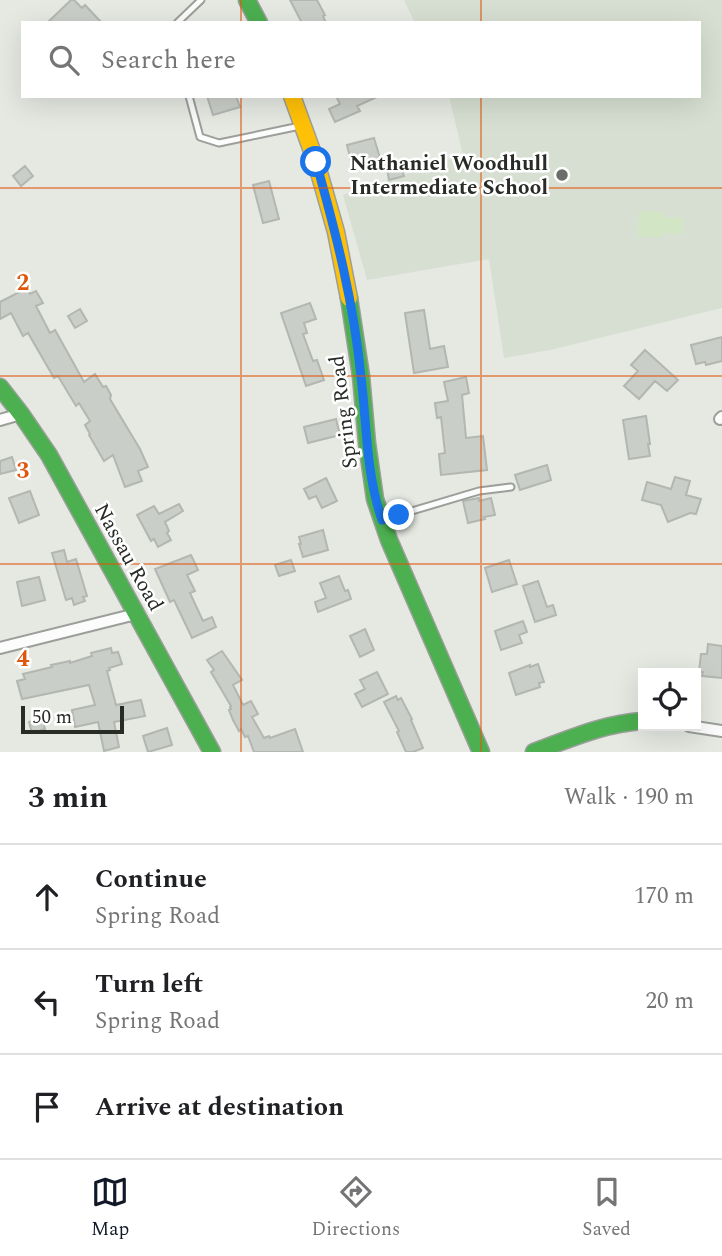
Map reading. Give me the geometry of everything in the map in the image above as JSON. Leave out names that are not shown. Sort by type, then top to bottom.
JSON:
[{"type":"main road","points":[[247,0],[258,21]]},
{"type":"main road","name":"Spring Road","points":[[293,98],[316,162],[336,232],[361,376],[375,499],[389,540],[481,752]]},
{"type":"main road","name":"Nassau Road","points":[[0,387],[49,455],[212,752]]},
{"type":"main road","points":[[534,752],[602,729],[638,721]]},
{"type":"street","points":[[0,420],[22,414]]},
{"type":"street","points":[[0,648],[136,614]]},
{"type":"street","points":[[701,728],[722,731]]},
{"type":"lane","points":[[179,21],[201,0]]},
{"type":"lane","points":[[190,98],[200,136],[219,144],[303,125]]},
{"type":"lane","points":[[382,520],[479,491],[511,487]]},
{"type":"shaded area","name":"Nathaniel Woodhull Intermediate School","points":[[404,0],[722,0],[722,308],[550,350],[504,358],[489,259],[367,280],[343,195],[463,155],[449,98],[701,98],[701,21],[414,21]]},
{"type":"green space","points":[[639,211],[663,212],[663,217],[683,218],[683,234],[662,233],[662,237],[638,237]]},
{"type":"building","points":[[74,0],[82,8],[85,5],[100,21],[49,21]]},
{"type":"building","points":[[290,0],[317,0],[325,21],[301,21]]},
{"type":"building","points":[[208,98],[237,98],[240,107],[213,115]]},
{"type":"building","points":[[337,98],[375,98],[357,106],[360,111],[335,122],[329,109],[340,104]]},
{"type":"building","points":[[374,138],[380,158],[352,165],[347,145]]},
{"type":"building","points":[[399,161],[404,176],[389,180],[386,164]]},
{"type":"building","points":[[25,166],[33,176],[21,186],[13,176]]},
{"type":"building","points":[[269,181],[279,219],[263,223],[253,185]]},
{"type":"building","points":[[27,288],[30,294],[36,291],[43,303],[36,306],[50,333],[55,330],[84,382],[95,374],[103,387],[106,386],[111,395],[110,399],[148,467],[138,471],[142,481],[125,487],[113,455],[104,461],[85,425],[90,421],[79,403],[76,406],[58,376],[54,378],[28,333],[23,336],[11,313],[0,319],[0,302]]},
{"type":"building","points":[[310,303],[316,319],[304,323],[307,333],[303,334],[313,361],[317,360],[324,380],[306,386],[281,313]]},
{"type":"building","points":[[80,309],[87,321],[75,328],[68,316]]},
{"type":"building","points":[[424,310],[430,349],[444,346],[448,367],[414,373],[405,313]]},
{"type":"building","points":[[722,337],[722,361],[706,365],[705,362],[696,364],[691,345]]},
{"type":"building","points":[[645,350],[678,380],[667,391],[655,381],[639,399],[624,386],[638,371],[631,365]]},
{"type":"building","points":[[466,377],[469,393],[462,395],[466,438],[483,436],[487,470],[441,475],[439,454],[445,453],[441,417],[437,418],[435,403],[448,401],[444,382]]},
{"type":"building","points":[[646,416],[650,456],[629,459],[623,420]]},
{"type":"building","points":[[336,419],[340,435],[308,443],[304,427]]},
{"type":"building","points":[[12,457],[16,470],[0,474],[0,461]]},
{"type":"building","points":[[547,465],[551,480],[520,490],[515,475]]},
{"type":"building","points":[[675,477],[690,481],[686,495],[701,499],[696,514],[690,513],[668,522],[661,505],[642,500],[647,482],[671,489]]},
{"type":"building","points":[[326,478],[337,501],[322,508],[316,496],[309,499],[304,489]]},
{"type":"building","points":[[30,491],[39,515],[19,523],[9,498]]},
{"type":"building","points":[[479,498],[479,501],[491,498],[495,515],[468,523],[463,501]]},
{"type":"building","points":[[179,504],[183,511],[165,522],[171,540],[158,547],[154,539],[151,541],[137,515],[154,506],[159,514]]},
{"type":"building","points":[[323,530],[328,550],[303,557],[299,537]]},
{"type":"building","points":[[64,550],[67,562],[76,559],[87,596],[83,597],[85,601],[74,605],[72,598],[66,600],[52,553]]},
{"type":"building","points":[[191,555],[198,570],[187,575],[195,591],[190,593],[203,621],[212,617],[216,627],[192,638],[174,600],[170,602],[155,569]]},
{"type":"building","points":[[291,560],[295,571],[279,576],[275,565]]},
{"type":"building","points":[[509,560],[517,584],[492,592],[485,568]]},
{"type":"building","points":[[339,576],[351,599],[318,612],[315,602],[326,598],[320,583]]},
{"type":"building","points":[[39,577],[45,600],[22,606],[17,582]]},
{"type":"building","points":[[538,581],[547,607],[553,605],[556,615],[535,622],[523,586]]},
{"type":"building","points":[[523,621],[527,632],[519,635],[522,643],[501,650],[495,631]]},
{"type":"building","points":[[365,629],[374,650],[360,657],[350,636]]},
{"type":"building","points":[[708,644],[722,646],[722,678],[702,676],[703,672],[699,668],[701,654],[707,654]]},
{"type":"building","points":[[111,648],[112,653],[118,652],[122,664],[107,671],[116,705],[141,700],[145,716],[114,722],[119,747],[104,751],[98,722],[75,727],[72,710],[95,705],[89,685],[22,699],[17,681],[25,679],[23,674],[52,667],[51,665],[70,663],[92,656],[91,653]]},
{"type":"building","points":[[222,651],[242,680],[233,685],[243,705],[251,701],[258,714],[252,717],[264,738],[295,729],[303,752],[254,752],[248,736],[245,737],[241,729],[239,731],[233,720],[229,710],[231,706],[207,660]]},
{"type":"building","points":[[538,664],[544,682],[539,683],[540,687],[516,695],[509,673]]},
{"type":"building","points":[[377,672],[388,694],[362,707],[355,694],[365,689],[360,680]]},
{"type":"building","points":[[396,696],[398,700],[401,698],[412,719],[423,748],[406,752],[384,702]]},
{"type":"building","points":[[42,718],[45,729],[32,733],[29,722]]},
{"type":"building","points":[[167,728],[172,745],[148,752],[143,736]]},
{"type":"traffic: fast","points":[[247,0],[258,21]]},
{"type":"traffic: fast","points":[[349,298],[375,499],[389,540],[481,752]]},
{"type":"traffic: fast","points":[[0,387],[49,455],[212,752]]},
{"type":"traffic: fast","points":[[534,752],[601,728],[638,721]]},
{"type":"traffic: slow","points":[[293,98],[316,162],[336,232],[349,298]]},
{"type":"place","name":"Nathaniel Woodhull Intermediate School","points":[[562,175]]},
{"type":"route","points":[[316,162],[336,232],[349,299],[375,499],[382,520],[399,515]]}]
